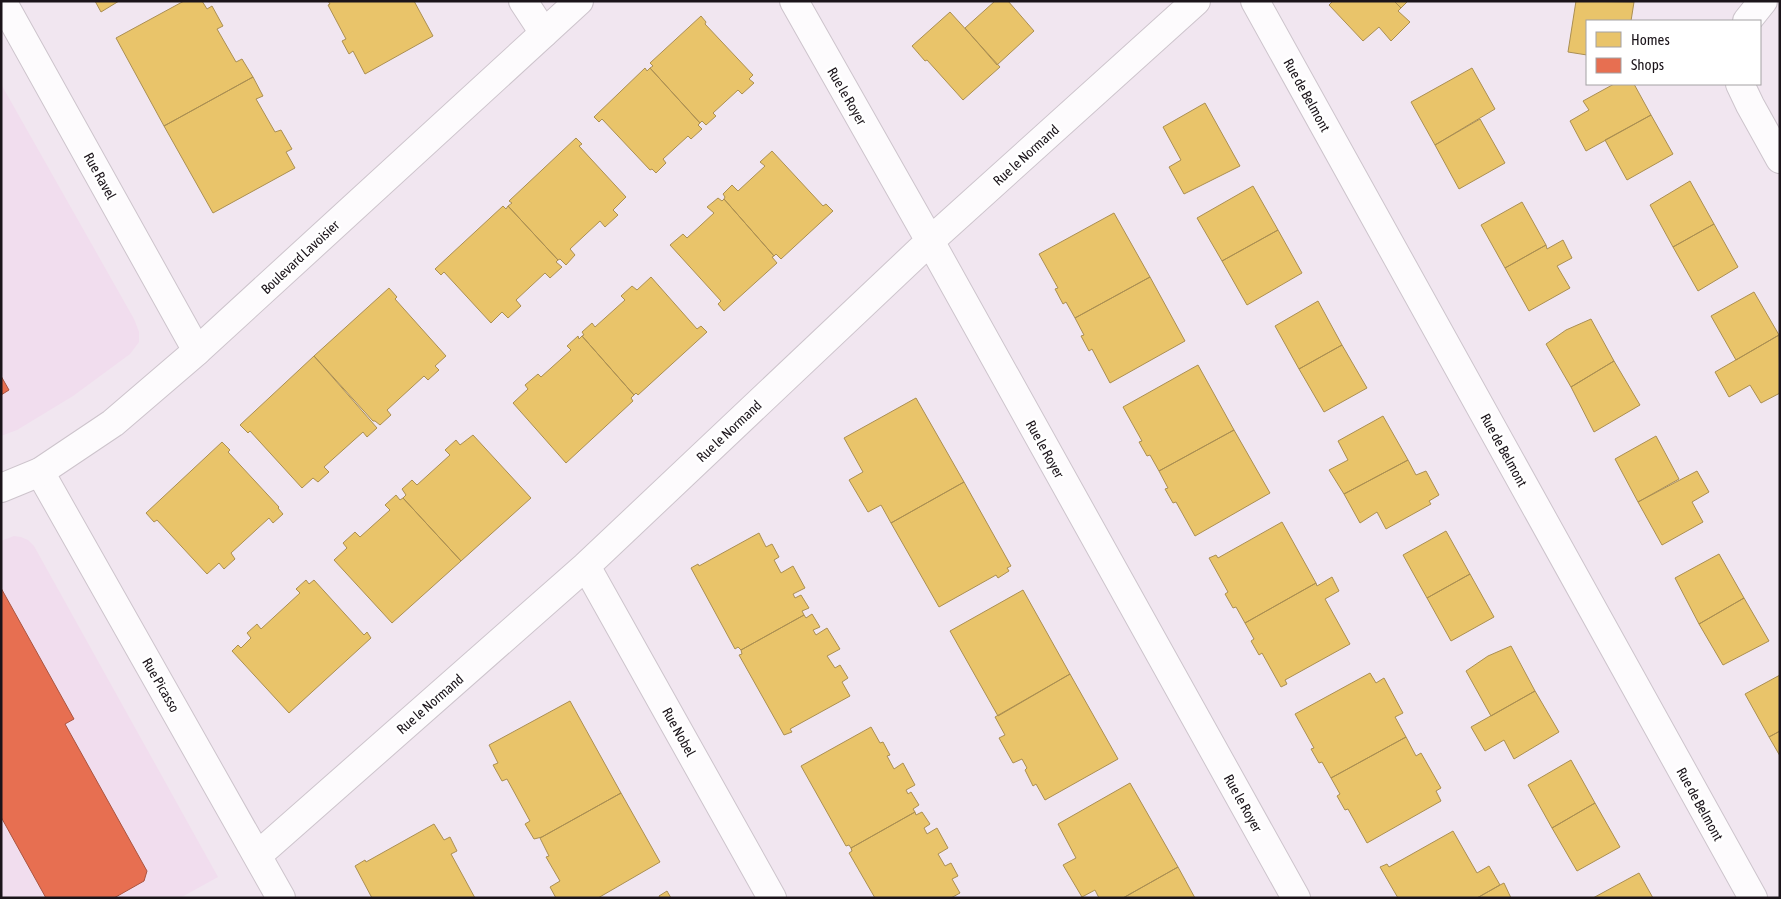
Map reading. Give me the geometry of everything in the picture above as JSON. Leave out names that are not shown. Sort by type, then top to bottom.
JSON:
[{"type":"street","name":"Rue Ravel","points":[[2,1],[197,351]]},
{"type":"street","points":[[523,1],[544,33]]},
{"type":"street","name":"Boulevard Lavoisier","points":[[1,488],[40,472],[113,423],[197,351],[579,1]]},
{"type":"street","name":"Rue le Royer","points":[[794,1],[1296,898]]},
{"type":"street","name":"Rue le Normand","points":[[258,855],[586,566],[930,241],[1196,1]]},
{"type":"street","name":"Rue de Belmont","points":[[1255,1],[1752,898]]},
{"type":"street","points":[[1748,20],[1763,1]]},
{"type":"street","points":[[1745,94],[1780,159]]},
{"type":"street","name":"Rue Picasso","points":[[40,472],[282,898]]},
{"type":"street","name":"Rue Nobel","points":[[586,566],[772,898]]},
{"type":"shaded area","points":[[1,84],[134,319],[139,332],[139,342],[130,354],[73,396],[17,430],[1,436]]},
{"type":"shaded area","points":[[14,536],[28,540],[34,546],[218,877],[180,898],[1,898],[1,541]]},
{"type":"building: Homes","points":[[95,1],[119,1],[101,12]]},
{"type":"building: Homes","points":[[184,1],[202,1],[207,9],[212,6],[223,26],[217,29],[236,62],[242,59],[253,77],[164,126],[116,38]]},
{"type":"building: Homes","points":[[328,1],[414,1],[433,36],[365,74],[353,51],[349,54],[342,41],[346,39],[328,5],[330,4]]},
{"type":"building: Homes","points":[[995,1],[1008,1],[1034,31],[997,65],[965,28]]},
{"type":"building: Homes","points":[[1333,1],[1394,1],[1401,8],[1398,11],[1410,22],[1391,41],[1379,27],[1363,41],[1329,5]]},
{"type":"building: Homes","points":[[1394,1],[1408,1],[1401,8]]},
{"type":"building: Homes","points":[[1576,1],[1634,2],[1631,20],[1586,20],[1586,55],[1568,52]]},
{"type":"building: Homes","points":[[950,12],[1000,67],[963,100],[912,46]]},
{"type":"building: Homes","points":[[701,16],[706,22],[705,24],[753,75],[749,79],[754,83],[742,94],[738,90],[713,113],[716,116],[706,125],[702,121],[700,123],[650,68],[653,66],[650,63]]},
{"type":"building: Homes","points":[[645,68],[647,71],[650,68],[700,123],[698,125],[702,129],[691,139],[688,136],[663,159],[666,163],[656,173],[652,169],[650,170],[602,119],[599,122],[594,117]]},
{"type":"building: Homes","points":[[1472,68],[1495,109],[1435,145],[1411,102]]},
{"type":"building: Homes","points":[[253,77],[263,96],[256,99],[275,132],[281,130],[292,149],[286,152],[295,168],[213,213],[164,126]]},
{"type":"building: Homes","points":[[1612,85],[1635,85],[1651,115],[1586,151],[1570,121],[1589,110],[1583,101]]},
{"type":"building: Homes","points":[[1205,103],[1240,166],[1184,194],[1169,167],[1181,160],[1163,127]]},
{"type":"building: Homes","points":[[1651,115],[1673,154],[1627,180],[1605,140]]},
{"type":"building: Homes","points":[[1480,119],[1505,163],[1459,189],[1435,145]]},
{"type":"building: Homes","points":[[576,138],[582,144],[579,146],[626,197],[613,210],[618,215],[605,227],[600,221],[570,249],[575,255],[566,265],[560,259],[558,260],[508,206],[512,203],[509,201]]},
{"type":"building: Homes","points":[[772,151],[823,206],[826,204],[833,211],[781,259],[776,254],[774,256],[724,199],[723,194],[732,185],[738,191],[765,166],[760,162]]},
{"type":"building: Homes","points":[[1690,181],[1714,224],[1673,247],[1650,205]]},
{"type":"building: Homes","points":[[1253,186],[1278,230],[1222,261],[1197,218]]},
{"type":"building: Homes","points":[[718,198],[722,201],[724,199],[774,256],[772,257],[777,263],[724,311],[718,304],[721,301],[670,245],[683,234],[687,238],[714,213],[707,207]]},
{"type":"building: Homes","points":[[1522,202],[1546,245],[1505,268],[1481,225]]},
{"type":"building: Homes","points":[[503,206],[506,209],[508,206],[558,260],[556,262],[562,267],[550,278],[545,273],[516,300],[521,306],[508,318],[502,312],[491,323],[444,272],[441,275],[435,269]]},
{"type":"building: Homes","points":[[1114,213],[1150,277],[1075,318],[1066,302],[1063,304],[1055,289],[1058,288],[1039,254]]},
{"type":"building: Homes","points":[[1714,224],[1738,267],[1698,291],[1673,247]]},
{"type":"building: Homes","points":[[1278,230],[1302,273],[1247,305],[1222,261]]},
{"type":"building: Homes","points":[[1563,240],[1572,258],[1557,266],[1570,288],[1529,311],[1505,268],[1546,245],[1547,249]]},
{"type":"building: Homes","points":[[651,277],[697,329],[701,326],[707,332],[638,395],[636,393],[634,395],[582,336],[584,335],[582,332],[592,323],[595,327],[625,300],[621,296],[632,286],[637,290]]},
{"type":"building: Homes","points":[[1150,277],[1185,341],[1110,383],[1092,349],[1089,351],[1081,336],[1084,335],[1075,318]]},
{"type":"building: Homes","points":[[389,288],[397,297],[395,299],[446,356],[435,366],[439,370],[428,380],[424,376],[387,410],[391,415],[380,425],[373,421],[314,356]]},
{"type":"building: Homes","points":[[1754,292],[1779,335],[1736,360],[1711,316]]},
{"type":"building: Homes","points":[[1318,301],[1342,345],[1299,369],[1275,326]]},
{"type":"building: Homes","points":[[1591,319],[1614,361],[1571,387],[1546,344],[1566,330]]},
{"type":"building: Homes","points":[[1779,335],[1780,393],[1761,403],[1750,385],[1729,397],[1715,372]]},
{"type":"building: Homes","points":[[578,336],[579,339],[582,336],[634,395],[631,398],[633,401],[566,463],[513,403],[528,389],[525,385],[538,374],[541,377],[571,350],[567,346]]},
{"type":"building: Homes","points":[[1342,345],[1367,388],[1324,412],[1299,369]]},
{"type":"building: Homes","points":[[314,356],[377,428],[367,437],[363,432],[324,467],[329,472],[318,482],[313,478],[302,488],[250,431],[248,433],[240,425]]},
{"type":"building: Homes","points":[[1614,361],[1640,405],[1594,432],[1571,387]]},
{"type":"building: Homes","points":[[1198,365],[1234,430],[1159,471],[1150,455],[1147,456],[1139,442],[1142,441],[1123,407]]},
{"type":"building: Homes","points":[[916,398],[964,482],[891,523],[881,505],[868,512],[849,480],[863,472],[844,438]]},
{"type":"building: Homes","points":[[1383,416],[1408,460],[1344,494],[1329,470],[1348,460],[1338,441]]},
{"type":"building: Homes","points":[[1234,430],[1270,493],[1195,536],[1176,502],[1173,503],[1165,489],[1168,488],[1159,471]]},
{"type":"building: Homes","points":[[473,435],[531,498],[461,561],[403,498],[406,495],[402,489],[412,480],[417,485],[450,455],[445,450],[456,440],[460,445]]},
{"type":"building: Homes","points":[[1656,436],[1679,479],[1638,502],[1615,459]]},
{"type":"building: Homes","points":[[222,442],[230,450],[228,452],[279,507],[283,514],[273,523],[269,518],[231,553],[235,559],[224,569],[219,563],[207,574],[157,520],[154,522],[146,513]]},
{"type":"building: Homes","points":[[1408,460],[1416,475],[1426,471],[1439,495],[1429,501],[1431,504],[1386,529],[1377,512],[1360,523],[1344,494]]},
{"type":"building: Homes","points":[[1697,471],[1709,492],[1692,502],[1703,522],[1662,545],[1638,502]]},
{"type":"building: Homes","points":[[964,482],[1011,566],[1007,568],[1009,571],[998,578],[996,575],[939,607],[891,523]]},
{"type":"building: Homes","points":[[396,495],[400,500],[403,498],[461,561],[392,623],[334,560],[347,548],[343,543],[355,532],[360,537],[390,510],[385,505]]},
{"type":"building: Homes","points":[[1282,522],[1316,583],[1245,623],[1236,607],[1233,608],[1225,594],[1228,592],[1209,558],[1216,555],[1218,558]]},
{"type":"building: Homes","points":[[1446,531],[1470,574],[1427,598],[1403,555]]},
{"type":"building: Homes","points":[[759,533],[766,547],[772,544],[779,557],[774,560],[781,573],[793,566],[805,588],[793,594],[795,598],[801,595],[809,608],[802,611],[804,615],[741,650],[738,647],[735,649],[691,568],[698,564],[699,566]]},
{"type":"building: Homes","points":[[1719,554],[1744,598],[1699,624],[1675,578]]},
{"type":"building: Homes","points":[[1470,574],[1494,617],[1451,641],[1427,598]]},
{"type":"building: Homes","points":[[1332,577],[1339,591],[1325,599],[1350,644],[1285,680],[1287,684],[1281,687],[1262,653],[1259,655],[1251,641],[1254,639],[1245,623],[1316,583],[1317,586]]},
{"type":"building: Homes","points":[[306,580],[309,584],[314,580],[364,635],[367,632],[371,638],[289,713],[232,651],[238,645],[241,648],[251,638],[247,633],[257,624],[261,629],[300,593],[296,589]]},
{"type":"building: Homes","points":[[1023,590],[1070,674],[998,716],[950,631]]},
{"type":"building: Homes","points":[[1744,598],[1769,641],[1723,665],[1699,624]]},
{"type":"building: Homes","points":[[812,614],[820,627],[813,630],[816,635],[827,628],[840,649],[827,656],[835,668],[840,665],[848,678],[842,682],[850,696],[790,729],[792,732],[784,735],[739,655],[742,654],[741,650],[804,615],[806,618]]},
{"type":"building: Homes","points":[[1511,646],[1535,691],[1491,716],[1466,671],[1488,656]]},
{"type":"building: Homes","points":[[1370,673],[1376,683],[1384,678],[1403,713],[1395,717],[1406,737],[1331,778],[1322,762],[1319,763],[1311,749],[1314,748],[1295,714]]},
{"type":"building: Homes","points":[[1070,674],[1118,759],[1045,800],[1036,784],[1033,786],[1022,759],[1013,763],[999,738],[1005,735],[995,717]]},
{"type":"building: Homes","points":[[1780,675],[1780,731],[1769,737],[1745,694]]},
{"type":"building: Homes","points":[[1535,691],[1559,732],[1514,759],[1504,740],[1485,751],[1471,727]]},
{"type":"building: Homes","points":[[570,701],[621,793],[542,837],[534,839],[525,824],[530,821],[507,779],[502,781],[493,765],[498,763],[489,745]]},
{"type":"building: Homes","points":[[871,727],[880,743],[883,742],[890,755],[887,756],[894,769],[903,763],[915,785],[906,790],[908,794],[911,792],[919,805],[913,809],[915,812],[851,848],[849,845],[846,846],[801,766]]},
{"type":"building: Homes","points":[[1780,731],[1780,756],[1769,737]]},
{"type":"building: Homes","points":[[1406,737],[1416,756],[1421,753],[1441,788],[1436,791],[1441,801],[1367,843],[1348,809],[1345,810],[1337,796],[1340,794],[1331,778]]},
{"type":"building: Homes","points":[[1571,760],[1595,803],[1552,828],[1528,785]]},
{"type":"building: Homes","points":[[1130,783],[1178,867],[1123,898],[1099,898],[1095,890],[1082,897],[1063,865],[1076,858],[1058,824]]},
{"type":"building: Homes","points":[[621,793],[660,862],[598,898],[556,898],[550,887],[560,881],[546,857],[549,856],[540,838]]},
{"type":"building: Homes","points":[[1595,803],[1620,847],[1577,871],[1552,828]]},
{"type":"building: Homes","points":[[915,812],[916,815],[922,812],[930,824],[924,828],[927,834],[937,828],[948,848],[938,854],[945,866],[951,863],[958,876],[952,879],[960,893],[951,898],[875,898],[849,853],[852,851],[851,848]]},
{"type":"building: Homes","points":[[434,824],[444,840],[450,837],[457,851],[451,854],[475,898],[372,898],[355,866],[365,860],[366,862]]},
{"type":"building: Homes","points":[[1453,831],[1477,873],[1489,866],[1500,885],[1477,898],[1398,898],[1380,867],[1387,864],[1389,867]]},
{"type":"building: Homes","points":[[1178,867],[1195,898],[1123,898]]},
{"type":"building: Homes","points":[[1639,873],[1653,898],[1593,898]]},
{"type":"building: Homes","points":[[1504,883],[1511,898],[1477,898],[1500,885]]},
{"type":"building: Homes","points":[[667,891],[671,898],[660,898],[659,896]]},
{"type":"building: Shops","points":[[1,376],[9,390],[1,395]]},
{"type":"building: Shops","points":[[1,588],[74,719],[65,724],[147,871],[144,881],[114,898],[46,898],[1,817]]}]
